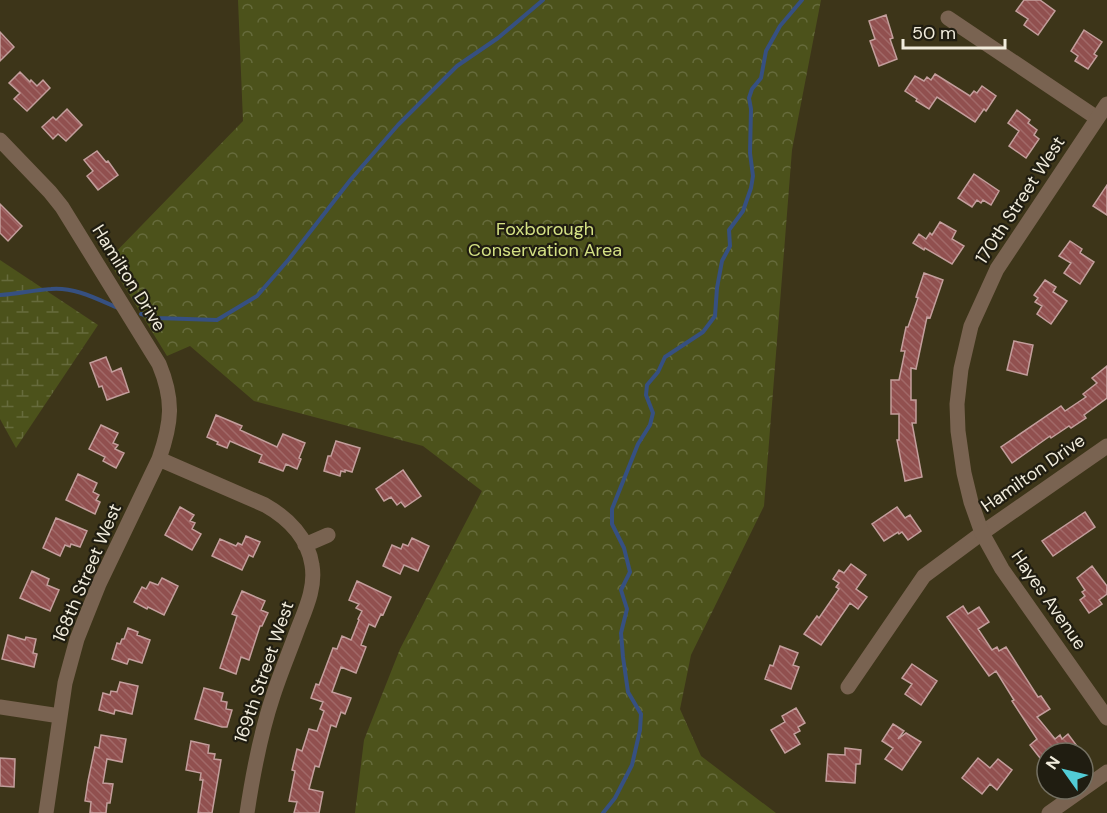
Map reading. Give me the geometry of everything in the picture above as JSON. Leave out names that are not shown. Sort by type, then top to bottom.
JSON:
[{"type":"street","points":[[948,18],[1097,118]]},
{"type":"street","name":"170th Street West","points":[[982,533],[970,502],[958,431],[957,404],[961,369],[971,326],[997,268],[1107,104]]},
{"type":"street","name":"Hamilton Drive","points":[[0,140],[62,207],[159,364],[170,408],[166,440],[159,459]]},
{"type":"street","name":"Hamilton Drive","points":[[848,687],[924,576],[1107,446]]},
{"type":"street","name":"169th Street West","points":[[159,459],[273,509],[291,524],[309,553],[312,566],[311,593],[273,693],[254,765],[247,813]]},
{"type":"street","name":"168th Street West","points":[[46,813],[65,683],[77,639],[99,584],[159,459]]},
{"type":"street","name":"Hayes Avenue","points":[[982,533],[1002,569],[1107,718]]},
{"type":"street","points":[[305,544],[328,535]]},
{"type":"street","points":[[0,707],[60,716]]},
{"type":"street","points":[[1049,813],[1107,772]]},
{"type":"green space","name":"Foxborough Conservation Area","points":[[238,0],[821,0],[792,150],[764,506],[691,655],[680,709],[701,756],[776,813],[355,813],[364,740],[400,649],[482,491],[423,446],[254,401],[190,346],[167,356],[108,260],[243,121]]},
{"type":"green space","points":[[0,260],[98,325],[16,448],[0,419]]},
{"type":"building","points":[[1024,0],[1040,0],[1055,11],[1038,35],[1024,25],[1028,19],[1016,11]]},
{"type":"building","points":[[886,15],[893,38],[890,39],[897,59],[879,66],[870,41],[875,39],[869,21]]},
{"type":"building","points":[[1084,30],[1102,42],[1094,54],[1097,56],[1088,69],[1075,61],[1078,56],[1071,51]]},
{"type":"building","points":[[0,32],[14,47],[0,61]]},
{"type":"building","points":[[20,72],[37,86],[43,80],[50,88],[27,111],[14,99],[20,93],[9,83]]},
{"type":"building","points":[[935,74],[970,96],[974,91],[977,93],[982,86],[996,96],[975,122],[937,97],[929,109],[905,91],[915,76],[924,81],[927,77],[931,80]]},
{"type":"building","points":[[67,109],[82,125],[66,141],[58,134],[53,139],[42,127],[53,117],[56,120]]},
{"type":"building","points":[[1017,110],[1030,120],[1028,123],[1037,130],[1034,135],[1039,139],[1026,158],[1009,146],[1019,131],[1008,123]]},
{"type":"building","points":[[97,151],[118,175],[98,190],[87,176],[93,171],[84,160]]},
{"type":"building","points":[[974,174],[999,191],[991,205],[983,200],[981,203],[977,200],[972,207],[958,198]]},
{"type":"building","points":[[1107,185],[1107,215],[1093,206]]},
{"type":"building","points":[[0,204],[22,226],[8,241],[0,233]]},
{"type":"building","points":[[940,222],[956,231],[952,239],[964,246],[952,264],[913,243],[919,234],[926,239],[930,233],[932,235]]},
{"type":"building","points":[[1070,241],[1082,249],[1080,253],[1094,262],[1080,284],[1064,273],[1071,263],[1059,256]]},
{"type":"building","points":[[924,273],[943,280],[930,318],[927,317],[916,369],[911,368],[911,400],[916,400],[916,423],[912,423],[922,477],[905,481],[897,440],[899,440],[899,414],[891,414],[891,380],[899,380],[905,351],[901,351],[906,327],[908,327],[918,298],[916,297]]},
{"type":"building","points":[[1045,280],[1056,287],[1053,292],[1067,301],[1051,324],[1037,314],[1042,306],[1035,302],[1038,298],[1034,295]]},
{"type":"building","points":[[1014,341],[1033,345],[1027,375],[1007,370]]},
{"type":"building","points":[[106,357],[112,372],[121,368],[129,392],[107,400],[102,386],[99,387],[90,363]]},
{"type":"building","points":[[1107,366],[1107,398],[1084,415],[1086,418],[1051,438],[1050,436],[1012,463],[1001,447],[1061,406],[1065,411],[1086,397],[1083,394],[1097,383],[1092,378]]},
{"type":"building","points":[[216,415],[242,426],[240,430],[277,447],[283,434],[305,443],[297,469],[286,464],[283,471],[259,462],[262,455],[230,441],[227,448],[217,444],[218,442],[207,437]]},
{"type":"building","points":[[101,425],[118,433],[113,443],[118,445],[115,449],[124,453],[116,468],[103,461],[105,457],[89,449]]},
{"type":"building","points":[[336,441],[360,448],[352,472],[341,471],[340,476],[324,471],[328,456],[331,456]]},
{"type":"building","points":[[403,470],[421,496],[405,507],[401,502],[397,505],[391,497],[384,501],[376,489]]},
{"type":"building","points":[[78,474],[97,483],[93,492],[99,495],[96,500],[100,502],[95,514],[66,500]]},
{"type":"building","points":[[180,507],[194,515],[190,521],[195,523],[192,529],[201,534],[192,550],[165,535]]},
{"type":"building","points":[[897,507],[905,518],[910,515],[921,531],[908,540],[902,532],[899,534],[898,532],[884,541],[872,524]]},
{"type":"building","points":[[1085,512],[1095,527],[1053,556],[1042,541]]},
{"type":"building","points":[[56,518],[87,531],[80,547],[65,545],[60,556],[43,548]]},
{"type":"building","points":[[246,536],[260,542],[253,557],[249,555],[242,570],[212,556],[220,539],[236,546],[238,543],[242,545]]},
{"type":"building","points":[[412,538],[429,546],[418,571],[404,565],[400,574],[383,566],[392,545],[401,549],[403,544],[408,546]]},
{"type":"building","points":[[851,564],[866,575],[856,589],[867,597],[858,609],[850,603],[821,645],[804,634],[817,616],[819,618],[839,589],[836,587],[839,583],[833,579],[839,570],[844,573]]},
{"type":"building","points":[[1092,566],[1107,586],[1107,594],[1099,600],[1102,604],[1089,613],[1080,600],[1085,596],[1082,592],[1085,590],[1077,578]]},
{"type":"building","points":[[32,571],[49,579],[47,585],[59,590],[50,611],[20,598]]},
{"type":"building","points":[[162,578],[178,586],[164,615],[134,602],[142,587],[146,589],[150,582],[158,585]]},
{"type":"building","points":[[357,581],[391,597],[375,627],[369,624],[361,645],[366,647],[356,673],[341,667],[332,692],[351,698],[345,714],[341,712],[336,727],[331,725],[319,767],[315,766],[309,789],[323,792],[319,813],[294,813],[297,802],[289,801],[297,749],[302,751],[309,729],[317,731],[324,711],[320,709],[323,702],[311,698],[316,684],[319,685],[333,648],[337,649],[342,636],[351,640],[359,620],[362,611],[356,608],[359,604],[349,600]]},
{"type":"building","points":[[242,591],[265,601],[261,610],[268,613],[260,626],[249,660],[241,657],[236,674],[220,668],[237,616],[232,614]]},
{"type":"building","points":[[963,606],[968,614],[979,607],[989,622],[978,629],[992,650],[997,647],[999,651],[1006,647],[1038,697],[1041,696],[1050,709],[1037,717],[1055,739],[1060,735],[1062,739],[1068,734],[1073,741],[1035,741],[1035,751],[1030,745],[1037,739],[996,671],[989,676],[947,617]]},
{"type":"building","points":[[128,628],[138,632],[137,635],[150,640],[142,663],[129,659],[127,664],[112,659],[117,643],[120,644],[124,639]]},
{"type":"building","points":[[8,635],[25,640],[26,637],[36,639],[33,653],[37,654],[34,667],[2,659]]},
{"type":"building","points":[[780,646],[798,653],[793,665],[799,667],[791,689],[765,679],[770,665],[773,666]]},
{"type":"building","points":[[912,664],[937,681],[921,705],[905,694],[912,684],[902,678]]},
{"type":"building","points":[[120,682],[138,686],[132,714],[115,710],[114,714],[99,710],[103,693],[110,695],[111,691],[117,692]]},
{"type":"building","points":[[204,688],[223,693],[221,701],[227,702],[226,709],[232,710],[227,727],[195,719]]},
{"type":"building","points":[[796,708],[805,723],[798,727],[800,731],[794,734],[800,744],[785,753],[771,730],[785,722],[782,716]]},
{"type":"building","points":[[893,724],[904,731],[898,739],[906,733],[921,742],[902,770],[885,759],[893,748],[882,741]]},
{"type":"building","points":[[101,735],[126,739],[122,762],[107,759],[103,783],[113,784],[106,813],[90,813],[91,802],[85,801],[95,747],[99,748]]},
{"type":"building","points":[[191,741],[209,745],[208,753],[215,754],[214,759],[221,760],[212,813],[198,813],[203,780],[200,780],[201,773],[186,770]]},
{"type":"building","points":[[845,748],[861,750],[860,764],[856,764],[855,783],[826,781],[828,754],[845,755]]},
{"type":"building","points":[[0,758],[15,759],[14,787],[0,786]]},
{"type":"building","points":[[978,758],[990,768],[998,759],[1012,770],[997,790],[990,784],[982,794],[962,778]]},
{"type":"waterway","points":[[141,314],[157,318],[217,320],[257,296],[398,125],[457,66],[498,38],[543,0]]},
{"type":"waterway","points":[[603,813],[615,798],[632,765],[641,714],[628,692],[623,657],[621,633],[627,609],[621,590],[630,572],[624,548],[612,524],[612,509],[638,444],[650,425],[653,413],[646,395],[647,385],[658,372],[665,357],[703,332],[715,316],[722,261],[730,246],[729,230],[743,211],[753,176],[750,153],[749,98],[752,89],[761,78],[766,51],[780,26],[802,0]]},
{"type":"waterway","points":[[0,295],[60,289],[86,294],[118,308]]}]
